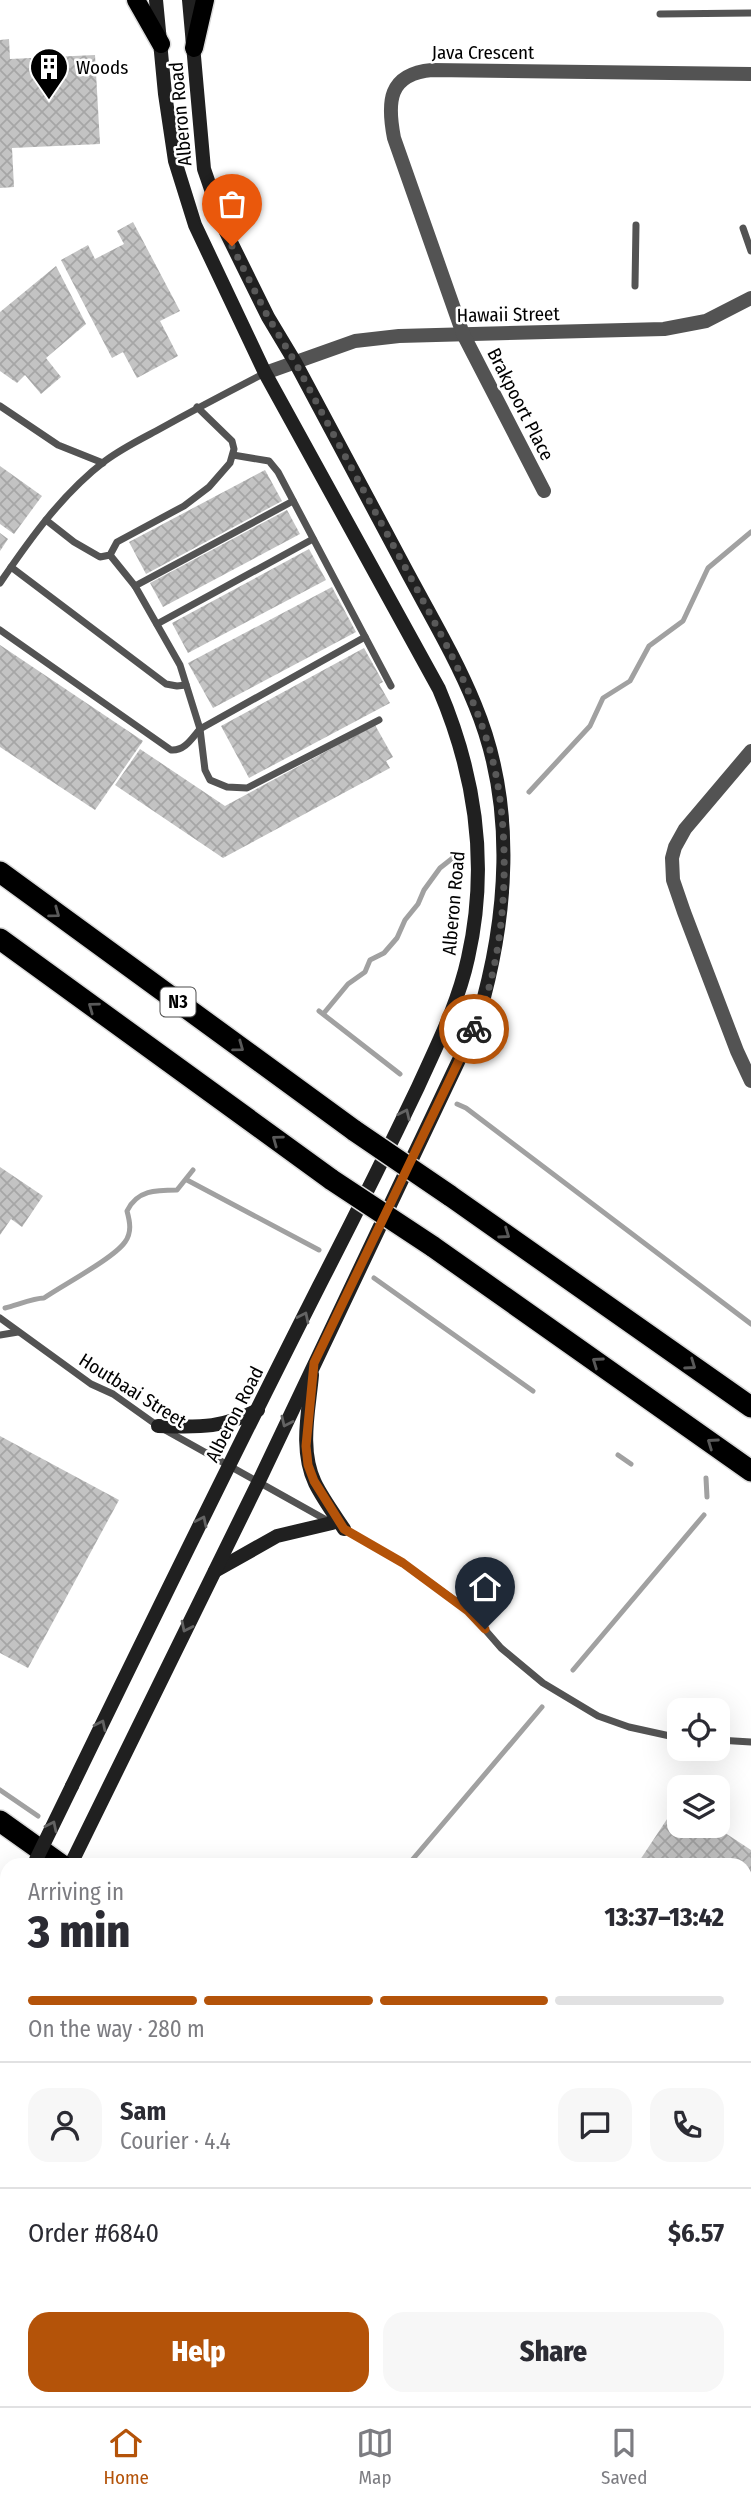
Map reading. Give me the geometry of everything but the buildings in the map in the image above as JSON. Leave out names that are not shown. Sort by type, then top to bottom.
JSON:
[{"type":"highway","name":"N3","points":[[0,872],[355,1132],[751,1407]]},
{"type":"highway","points":[[0,939],[332,1181],[432,1246],[751,1471]]},
{"type":"highway","points":[[0,1821],[52,1858]]},
{"type":"main road","points":[[136,0],[162,44]]},
{"type":"main road","name":"Alberon Road","points":[[37,1858],[229,1465],[376,1175],[451,1016],[468,958],[474,925],[478,856],[472,788],[453,723],[439,689],[265,373],[195,225],[174,161],[164,94],[162,44],[156,0]]},
{"type":"main road","name":"Alberon Road","points":[[74,1858],[259,1481],[477,1022],[499,934],[504,859],[500,801],[490,750],[475,706],[450,651],[295,362],[268,317],[212,195],[204,169],[189,0]]},
{"type":"main road","points":[[194,48],[205,0]]},
{"type":"main road","points":[[213,1572],[277,1536],[338,1526],[308,1465],[306,1435],[314,1363]]},
{"type":"main road","points":[[158,1426],[225,1425],[258,1410]]},
{"type":"street","name":"Java Crescent","points":[[463,334],[394,138],[390,102],[402,79],[416,72],[432,70],[751,74]]},
{"type":"street","name":"Hawaii Street","points":[[265,373],[355,341],[399,336],[664,329],[706,321],[751,298]]},
{"type":"street","name":"Brakpoort Place","points":[[463,334],[544,492]]},
{"type":"street","points":[[751,751],[685,829],[675,846],[672,858],[673,880],[737,1051],[751,1081]]},
{"type":"lane","points":[[660,14],[751,13]]},
{"type":"lane","points":[[635,286],[636,225]]},
{"type":"lane","points":[[743,228],[751,251]]},
{"type":"lane","points":[[0,583],[46,520],[103,463],[197,407],[265,373]]},
{"type":"lane","points":[[0,406],[58,445],[103,463]]},
{"type":"lane","points":[[110,555],[117,542],[184,506],[209,487],[221,475],[233,455],[232,441],[197,407]]},
{"type":"lane","points":[[233,455],[269,461],[278,472],[391,685]]},
{"type":"lane","points":[[135,586],[293,501]]},
{"type":"lane","points":[[46,520],[92,553],[100,557],[110,555]]},
{"type":"lane","points":[[157,624],[313,539]]},
{"type":"lane","points":[[110,555],[135,586],[180,665],[200,729],[205,771],[210,780],[227,787],[247,788],[379,720]]},
{"type":"lane","points":[[11,567],[166,684],[186,685]]},
{"type":"lane","points":[[0,630],[172,750],[178,751],[185,747],[200,729],[365,637]]},
{"type":"lane","name":"Houtbaai Street","points":[[0,1318],[91,1384],[113,1395],[158,1426],[403,1563],[468,1611],[501,1648],[543,1683],[597,1716],[667,1735]]},
{"type":"lane","points":[[0,1335],[18,1332]]},
{"type":"lane","points":[[730,1741],[751,1742]]},
{"type":"waterway","points":[[529,792],[590,726],[603,698],[630,681],[649,646],[683,621],[708,568],[751,532]]},
{"type":"waterway","points":[[324,1013],[348,984],[365,972],[370,960],[384,953],[397,938],[424,890],[440,868],[454,857]]},
{"type":"waterway","points":[[319,1011],[400,1074]]},
{"type":"waterway","points":[[457,1104],[466,1108],[751,1324]]},
{"type":"waterway","points":[[5,1308],[44,1298],[110,1256],[125,1242],[129,1234],[127,1211],[131,1204],[148,1193],[177,1190],[193,1170]]},
{"type":"waterway","points":[[187,1180],[319,1250]]},
{"type":"waterway","points":[[374,1278],[533,1391]]},
{"type":"waterway","points":[[618,1455],[631,1464]]},
{"type":"waterway","points":[[706,1478],[707,1497]]},
{"type":"waterway","points":[[573,1670],[704,1515]]},
{"type":"waterway","points":[[414,1858],[542,1707]]},
{"type":"waterway","points":[[0,1790],[38,1816]]},
{"type":"way so far","points":[[232,246],[450,651],[475,706],[490,750],[500,801],[504,859],[503,896],[499,934],[489,981],[474,1029]]},
{"type":"place","name":"Woods","points":[[49,101]]},
{"type":"route","points":[[474,1029],[314,1363],[306,1446],[308,1465],[314,1481],[344,1529],[403,1563],[468,1611],[485,1629]]}]
